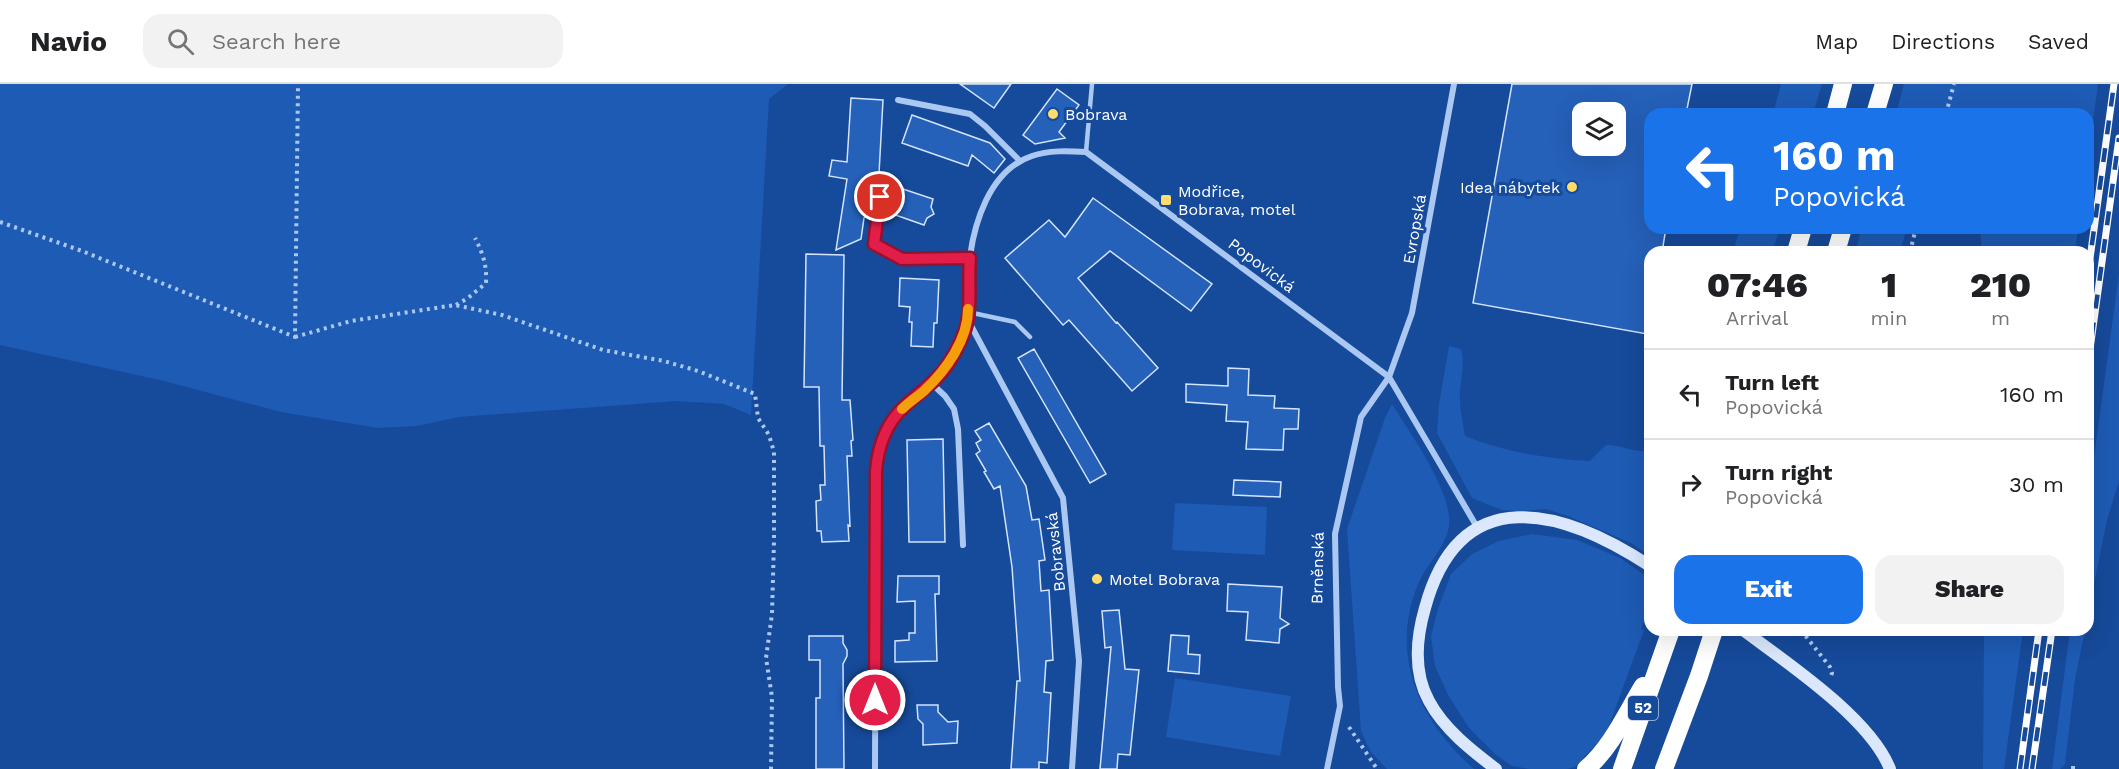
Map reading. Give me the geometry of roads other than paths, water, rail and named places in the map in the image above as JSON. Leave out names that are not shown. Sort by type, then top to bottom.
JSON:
[{"type":"highway","points":[[1837,108],[1843,84]]},
{"type":"highway","points":[[1877,108],[1884,84]]},
{"type":"highway","name":"52","points":[[1622,769],[1669,636]]},
{"type":"highway","name":"52","points":[[1664,769],[1712,636]]},
{"type":"highway","points":[[1586,769],[1612,738],[1665,648]]},
{"type":"street","name":"Evropská","points":[[1389,376],[1412,313],[1454,84]]},
{"type":"street","points":[[898,100],[970,114],[986,126],[1020,161]]},
{"type":"street","points":[[875,769],[877,457],[879,446],[891,422],[948,365],[968,316],[970,258],[975,228],[983,205],[998,183],[1020,161],[1033,155],[1050,152],[1086,152]]},
{"type":"street","name":"Popovická","points":[[1086,152],[1389,376]]},
{"type":"street","points":[[880,197],[874,244],[902,259],[970,258]]},
{"type":"street","name":"Bobravská","points":[[968,316],[1063,498],[1079,661],[1072,769]]},
{"type":"street","points":[[1389,376],[1477,527]]},
{"type":"street","name":"Brněnská","points":[[1327,769],[1340,706],[1335,534],[1361,417],[1389,376]]},
{"type":"street","points":[[931,383],[945,396],[954,409],[958,429],[963,545]]},
{"type":"street","points":[[1496,769],[1468,748],[1430,703],[1423,688],[1417,664],[1423,615],[1433,583],[1454,546],[1477,527],[1490,522],[1505,519],[1539,519],[1557,522],[1596,535],[1644,562]]},
{"type":"street","points":[[1751,636],[1823,693],[1870,735],[1890,769]]},
{"type":"lane","points":[[1086,152],[1092,84]]},
{"type":"lane","points":[[968,316],[1016,322],[1030,337]]},
{"type":"railway","points":[[2094,229],[2114,84]]},
{"type":"railway","points":[[2094,320],[2119,138]]},
{"type":"railway","points":[[2092,246],[2093,234]]},
{"type":"railway","points":[[2020,769],[2038,636]]},
{"type":"railway","points":[[2032,769],[2051,636]]},
{"type":"place","name":"Bobrava","points":[[1053,114]]},
{"type":"place","name":"Idea nábytek","points":[[1572,187]]},
{"type":"place","name":"Modřice, Bobrava, motel","points":[[1166,200]]},
{"type":"place","name":"Motel Bobrava","points":[[1097,579]]}]
